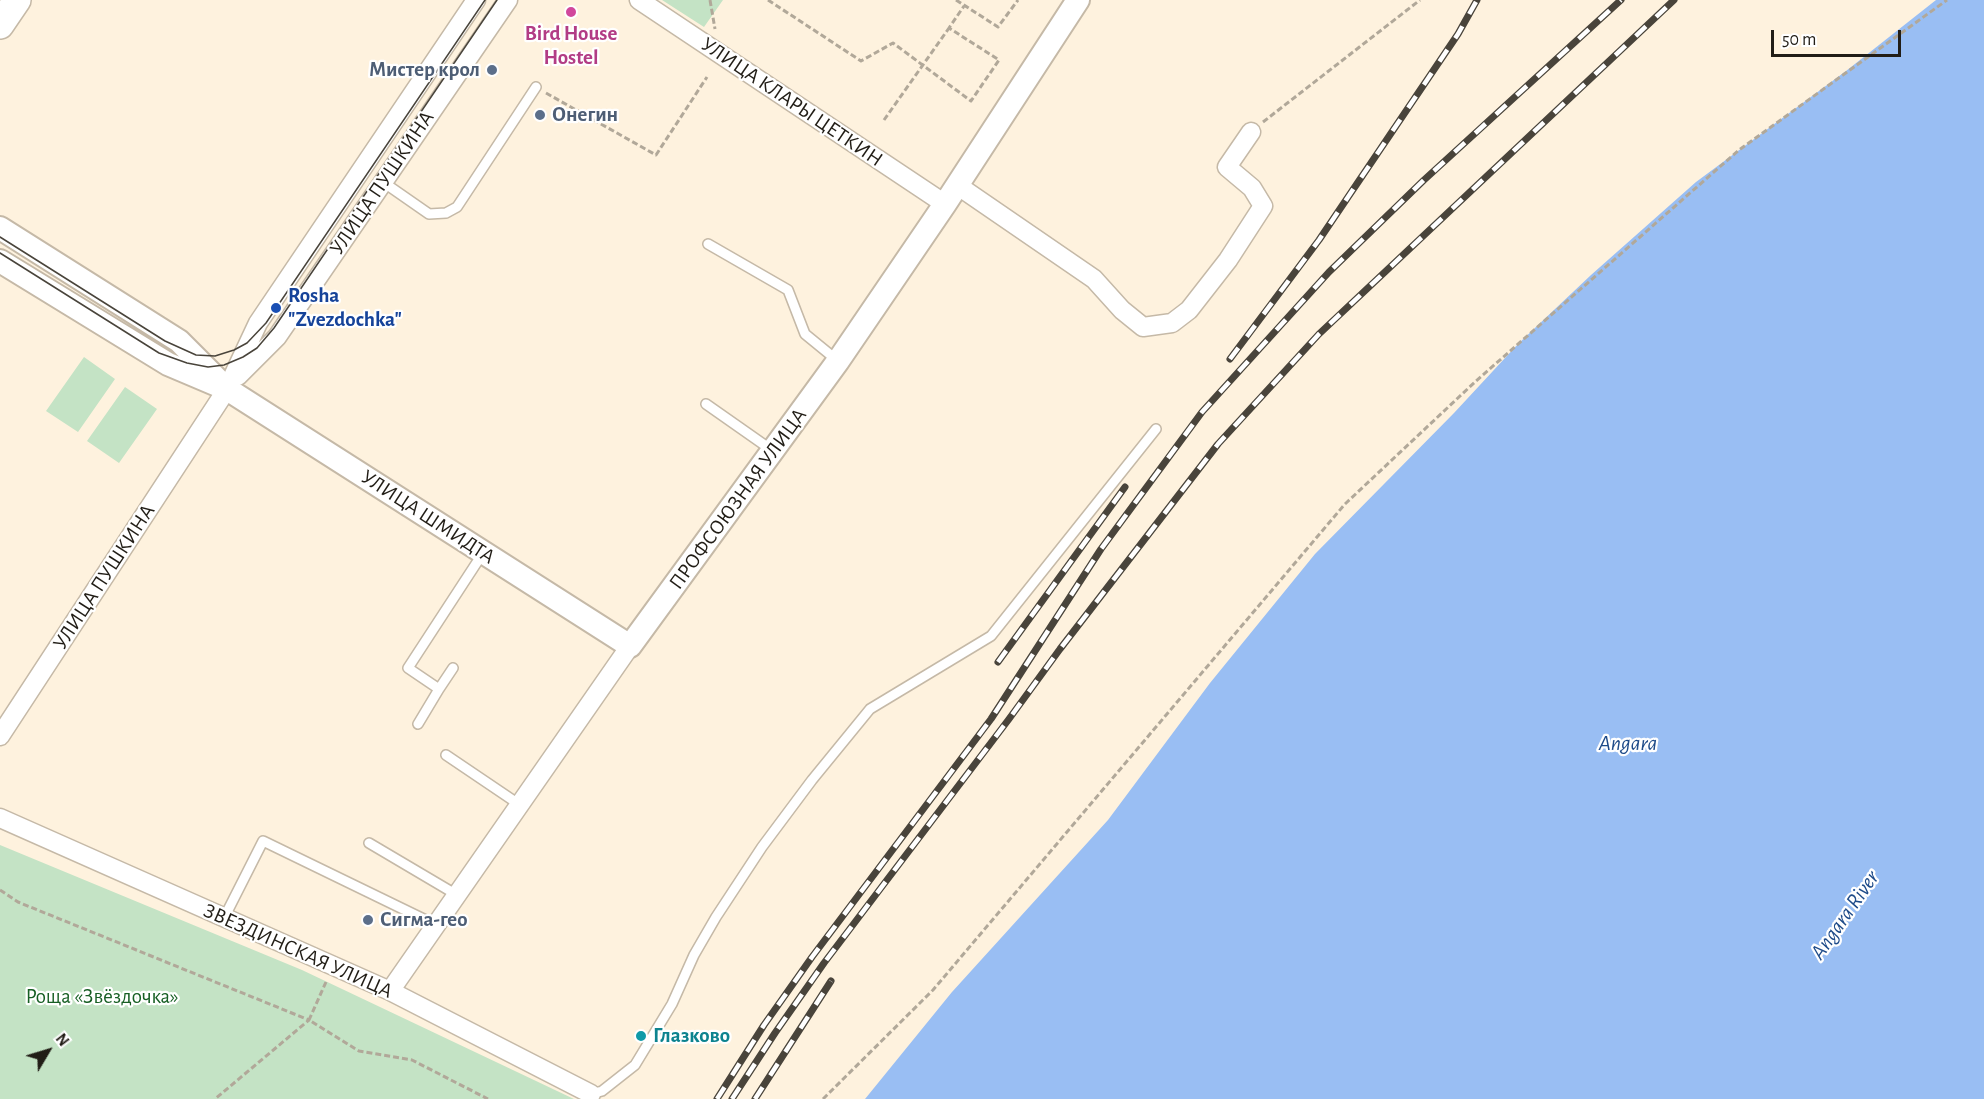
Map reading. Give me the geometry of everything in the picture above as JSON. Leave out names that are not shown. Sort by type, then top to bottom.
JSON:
[{"type":"main road","points":[[0,25],[17,0]]},
{"type":"street","name":"УЛИЦА ПУШКИНА","points":[[0,736],[227,389],[258,323],[476,0]]},
{"type":"street","name":"УЛИЦА ПУШКИНА","points":[[227,389],[277,337],[508,0]]},
{"type":"street","name":"УЛИЦА КЛАРЫ ЦЕТКИН","points":[[639,0],[720,54],[1094,279],[1122,310],[1143,327],[1172,323],[1189,310],[1228,260],[1263,206],[1252,188],[1227,167],[1251,132]]},
{"type":"street","name":"ПРОФСОЮЗНАЯ УЛИЦА","points":[[390,992],[630,646],[838,361],[951,195],[1078,0]]},
{"type":"street","name":"УЛИЦА ШМИДТА","points":[[0,228],[179,341],[227,389]]},
{"type":"street","name":"УЛИЦА ШМИДТА","points":[[0,261],[168,364],[227,389],[630,646]]},
{"type":"street","name":"ЗВЕЗДИНСКАЯ УЛИЦА","points":[[0,818],[390,992],[591,1094]]},
{"type":"lane","points":[[383,182],[429,214],[446,213],[457,207],[536,87]]},
{"type":"lane","points":[[708,244],[788,290],[805,334],[838,361]]},
{"type":"lane","points":[[706,404],[773,451]]},
{"type":"lane","points":[[591,1094],[602,1091],[635,1065],[672,1004],[694,955],[756,856],[812,780],[870,709],[991,636],[1156,429]]},
{"type":"lane","points":[[439,689],[408,668],[483,553]]},
{"type":"lane","points":[[418,724],[453,668]]},
{"type":"lane","points":[[446,755],[520,805]]},
{"type":"lane","points":[[224,918],[263,841],[436,925]]},
{"type":"lane","points":[[369,843],[457,895]]},
{"type":"path","points":[[710,0],[720,54]]},
{"type":"path","points":[[768,0],[861,61],[892,43],[971,101],[999,60],[949,28]]},
{"type":"path","points":[[956,0],[998,27],[1018,0]]},
{"type":"path","points":[[1251,132],[1420,0]]},
{"type":"path","points":[[823,1099],[933,990],[1345,504],[1476,381],[1739,150],[1947,0]]},
{"type":"path","points":[[884,120],[964,6]]},
{"type":"path","points":[[536,87],[656,155],[707,77]]},
{"type":"path","points":[[0,890],[18,902],[309,1020],[359,1052],[412,1060],[488,1099]]},
{"type":"path","points":[[215,1099],[309,1020],[333,966]]},
{"type":"green space","points":[[662,0],[723,0],[704,27]]},
{"type":"green space","points":[[84,357],[115,379],[78,432],[46,411]]},
{"type":"green space","points":[[125,387],[157,409],[119,463],[87,441]]},
{"type":"green space","name":"Роща «Звёздочка»","points":[[0,845],[302,970],[574,1099],[0,1099]]},
{"type":"water","name":"Angara","points":[[1936,0],[1984,0],[1984,1099],[865,1099],[952,992],[1108,820],[1210,683],[1315,554],[1454,413],[1518,344],[1591,275],[1696,182],[1846,71]]},
{"type":"tram line","points":[[0,237],[165,341],[196,355],[215,356],[234,350],[247,343],[266,323],[485,0]]},
{"type":"tram line","points":[[0,253],[159,353],[187,363],[208,367],[224,365],[243,357],[257,348],[274,328],[497,0]]},
{"type":"railway","points":[[1230,359],[1319,240],[1458,34],[1477,0]]},
{"type":"railway","points":[[717,1099],[764,1025],[812,957],[991,719],[1101,549],[1202,412],[1329,272],[1424,180],[1621,0]]},
{"type":"railway","points":[[732,1099],[824,963],[1060,649],[1218,444],[1319,334],[1674,0]]},
{"type":"railway","points":[[998,662],[1125,487]]},
{"type":"railway","points":[[755,1099],[831,981]]},
{"type":"place","name":"Bird House Hostel","points":[[571,12]]},
{"type":"place","name":"Мистер крол","points":[[492,70]]},
{"type":"place","name":"Онегин","points":[[540,115]]},
{"type":"place","name":"Rosha \"Zvezdochka\"","points":[[276,308]]},
{"type":"place","name":"Сигма-гео","points":[[368,920]]},
{"type":"place","name":"Глазково","points":[[641,1036]]},
{"type":"water label","name":"Angara River","points":[[1845,915]]}]
